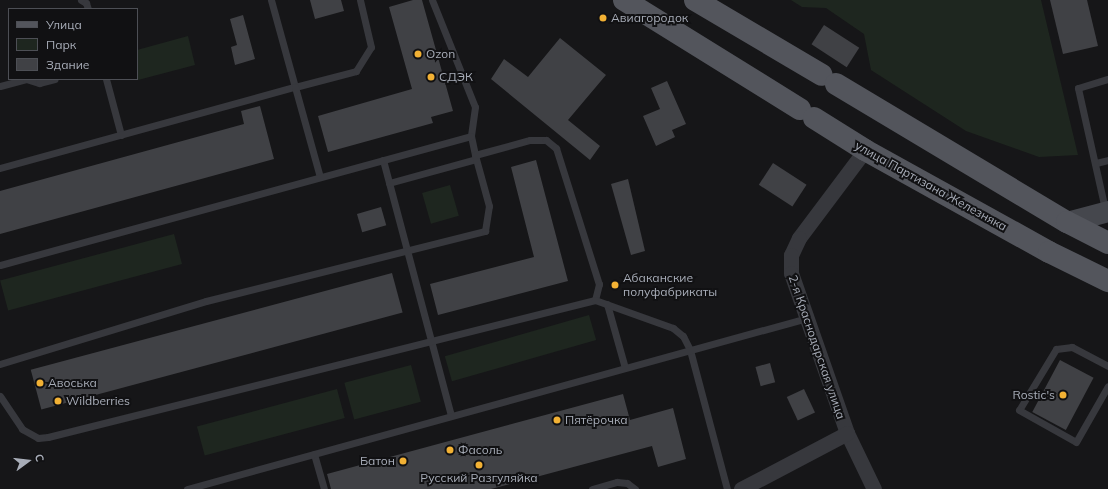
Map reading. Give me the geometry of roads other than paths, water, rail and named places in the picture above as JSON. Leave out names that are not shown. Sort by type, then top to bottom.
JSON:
[{"type":"main road","name":"улица Партизана Железняка","points":[[624,0],[865,150],[1049,252],[1108,281]]},
{"type":"main road","points":[[695,0],[1067,222],[1108,242]]},
{"type":"main road","points":[[1049,252],[1067,222],[1107,211]]},
{"type":"street","name":"2-я Краснодарская улица","points":[[865,150],[799,238],[790,255],[791,273],[847,433],[874,489]]},
{"type":"street","points":[[741,489],[847,433]]},
{"type":"lane","points":[[81,0],[86,3],[88,8]]},
{"type":"lane","points":[[271,0],[320,177]]},
{"type":"lane","points":[[0,168],[356,71],[371,47],[360,0]]},
{"type":"lane","points":[[0,364],[206,301],[408,252],[485,231],[489,206],[475,157],[471,136],[475,107],[432,0]]},
{"type":"lane","points":[[1107,211],[1078,88],[1108,79]]},
{"type":"lane","points":[[0,86],[22,80]]},
{"type":"lane","points":[[29,80],[38,83],[51,80]]},
{"type":"lane","points":[[106,80],[121,135]]},
{"type":"lane","points":[[0,265],[471,136]]},
{"type":"lane","points":[[389,183],[535,140],[546,140],[556,148],[599,284],[595,300]]},
{"type":"lane","points":[[383,160],[451,415]]},
{"type":"lane","points":[[1096,163],[1108,160]]},
{"type":"lane","points":[[0,396],[22,429],[38,438],[48,437],[595,300],[673,328],[683,336],[690,350],[727,489]]},
{"type":"lane","points":[[607,304],[625,368]]},
{"type":"lane","points":[[187,489],[807,318]]},
{"type":"lane","points":[[1108,366],[1072,347],[1056,349],[1019,410],[1076,442],[1108,386]]},
{"type":"lane","points":[[314,454],[324,489]]},
{"type":"lane","points":[[592,489],[617,482],[627,483],[635,489]]},
{"type":"place","name":"Авиагородок","points":[[603,18]]},
{"type":"place","name":"Ozon","points":[[418,54]]},
{"type":"place","name":"СДЭК","points":[[431,77]]},
{"type":"place","name":"Абаканские полуфабрикаты","points":[[615,285]]},
{"type":"place","name":"Авоська","points":[[40,383]]},
{"type":"place","name":"Rostic's","points":[[1063,395]]},
{"type":"place","name":"Wildberries","points":[[58,401]]},
{"type":"place","name":"Пятёрочка","points":[[557,420]]},
{"type":"place","name":"Фасоль","points":[[450,450]]},
{"type":"place","name":"Батон","points":[[403,461]]},
{"type":"place","name":"Русский Разгуляйка","points":[[479,465]]}]
